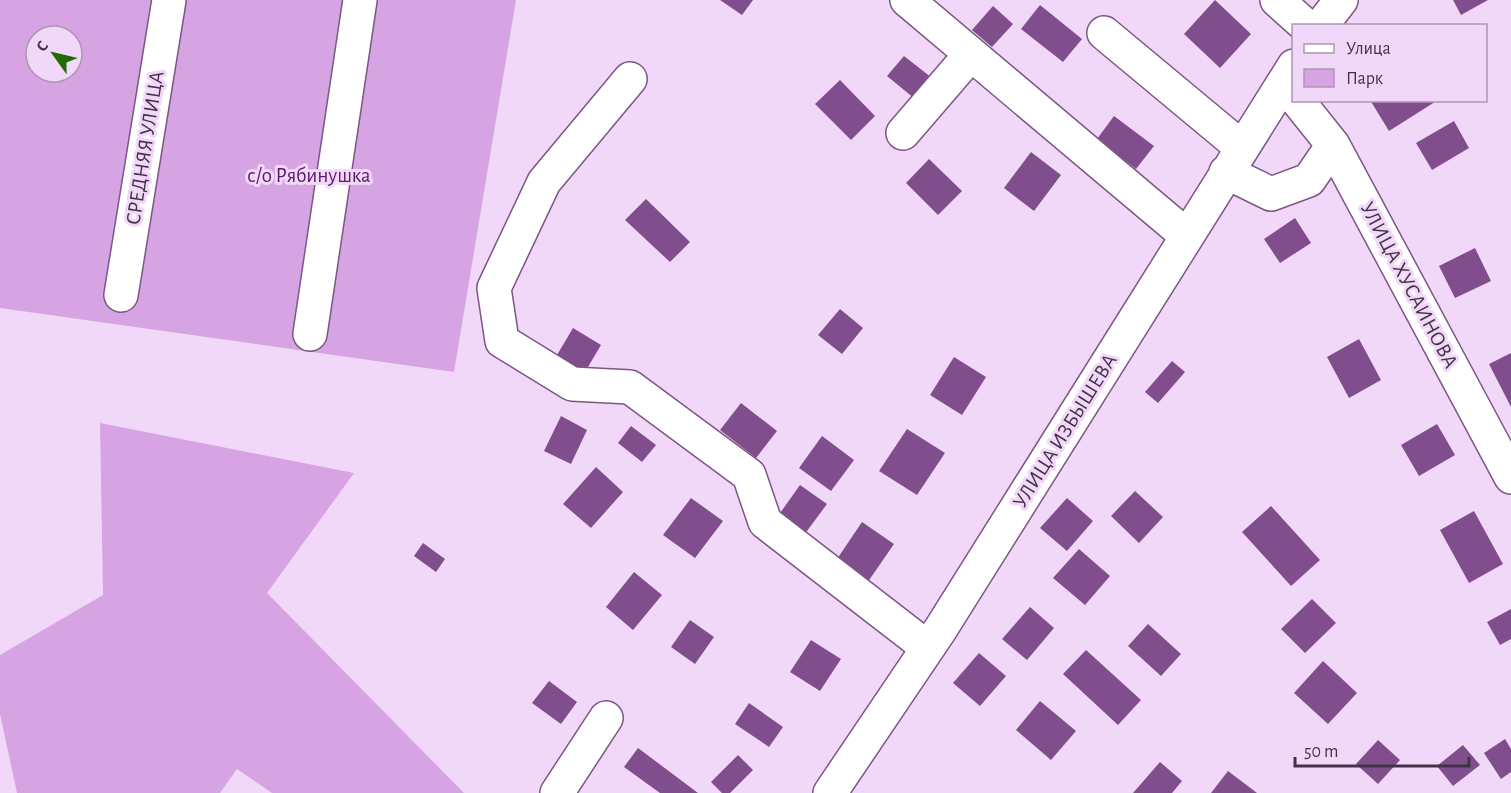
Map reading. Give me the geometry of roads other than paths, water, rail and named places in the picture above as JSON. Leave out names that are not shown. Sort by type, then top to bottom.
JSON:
[{"type":"street","name":"СРЕДНЯЯ УЛИЦА","points":[[121,295],[170,0]]},
{"type":"street","points":[[310,334],[360,0]]},
{"type":"street","points":[[907,0],[1187,236]]},
{"type":"street","points":[[1277,0],[1304,24]]},
{"type":"street","points":[[1323,24],[1341,0]]},
{"type":"street","points":[[1104,33],[1271,194],[1309,180],[1333,145]]},
{"type":"street","points":[[903,133],[971,54]]},
{"type":"street","points":[[630,79],[544,182],[494,288],[502,341],[572,384],[630,387],[749,475],[765,522],[928,648]]},
{"type":"street","name":"УЛИЦА ИЗБЫШЕВА","points":[[830,793],[928,648],[1234,159],[1291,87]]},
{"type":"street","name":"УЛИЦА ХУСАИНОВА","points":[[1302,102],[1333,145],[1511,477]]},
{"type":"street","points":[[557,793],[606,718]]},
{"type":"park label","name":"с/о Рябинушка","points":[[309,175]]}]
